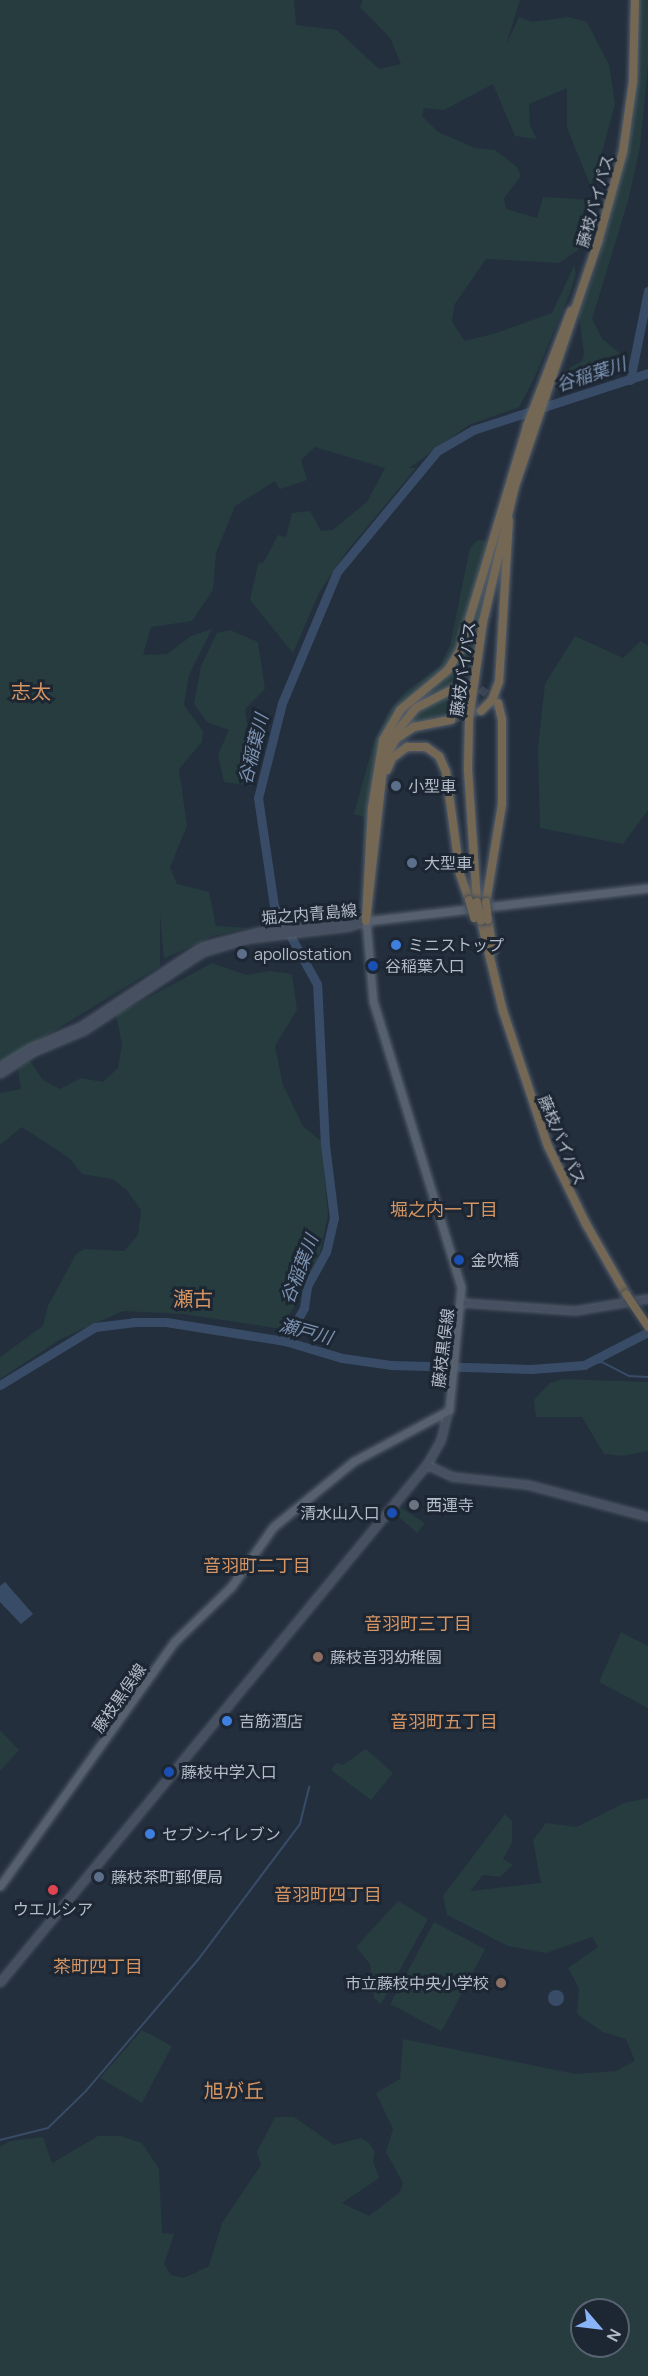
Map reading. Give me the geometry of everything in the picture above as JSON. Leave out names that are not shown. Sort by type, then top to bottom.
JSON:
[{"type":"highway","name":"藤枝バイパス","points":[[634,0],[628,119],[589,271],[530,427],[488,593],[470,719],[469,821],[481,920],[503,1011],[528,1094],[571,1196],[626,1294],[648,1328]]},
{"type":"highway","points":[[366,921],[379,832],[378,761],[394,719],[448,669],[460,650],[530,427]]},
{"type":"highway","points":[[481,711],[492,700],[499,682],[504,551],[515,486]]},
{"type":"highway","points":[[378,761],[404,719],[425,702],[458,687]]},
{"type":"highway","points":[[477,901],[502,804],[502,720],[498,703]]},
{"type":"highway","points":[[366,921],[379,781],[387,756],[396,739],[414,727],[451,720]]},
{"type":"highway","points":[[379,781],[392,758],[407,747],[426,747],[439,756],[446,772],[460,874],[477,901]]},
{"type":"main road","points":[[366,921],[648,888]]},
{"type":"main road","name":"藤枝黒俣線","points":[[0,1886],[175,1641],[235,1581],[273,1527],[354,1461],[449,1410],[462,1303],[456,1263],[373,1001],[366,921]]},
{"type":"street","name":"堀之内青島線","points":[[0,1067],[31,1048],[81,1027],[202,947],[279,932],[366,921]]},
{"type":"street","name":"堀之内青島線","points":[[0,1074],[34,1052],[84,1031],[204,952],[279,932]]},
{"type":"street","points":[[462,1303],[575,1311],[648,1299]]},
{"type":"street","points":[[0,1983],[427,1465],[441,1441],[449,1410]]},
{"type":"street","points":[[427,1465],[453,1477],[528,1485],[648,1518]]},
{"type":"green space","points":[[0,0],[294,0],[296,25],[337,30],[379,69],[401,64],[390,38],[360,7],[363,0],[520,0],[506,45],[519,17],[532,22],[568,17],[587,22],[609,65],[615,104],[592,189],[567,128],[567,88],[529,104],[530,126],[537,139],[515,136],[493,84],[444,110],[424,108],[422,116],[438,132],[475,148],[495,150],[517,167],[521,176],[504,198],[506,209],[537,218],[543,197],[593,200],[591,219],[578,250],[559,263],[486,259],[454,305],[452,322],[465,341],[493,334],[552,313],[574,266],[576,274],[570,293],[532,383],[519,407],[469,425],[409,468],[416,468],[347,551],[319,593],[293,653],[250,600],[258,564],[264,562],[278,535],[286,537],[292,513],[310,511],[321,531],[333,530],[367,502],[385,468],[315,447],[301,460],[307,480],[280,489],[275,481],[235,506],[216,553],[213,590],[192,621],[151,627],[143,655],[167,654],[191,636],[212,629],[189,675],[184,705],[203,731],[202,742],[179,769],[187,826],[170,867],[177,884],[209,892],[216,926],[249,928],[212,936],[164,959],[160,915],[160,966],[0,1064]]},
{"type":"green space","points":[[640,0],[648,0],[648,65],[640,147],[628,201],[592,319],[602,339],[622,355],[622,371],[590,385],[556,388],[562,372],[582,361],[584,353],[579,315],[598,264],[634,116]]},
{"type":"green space","points":[[478,540],[487,541],[456,652],[444,671],[407,701],[381,739],[363,866],[364,817],[354,814],[374,742],[389,711],[405,692],[440,666],[450,645],[470,548]]},
{"type":"green space","points":[[493,553],[460,716],[426,722],[396,736],[423,705],[457,685],[410,710],[387,739],[401,712],[448,673]]},
{"type":"green space","points":[[230,630],[258,642],[265,689],[245,709],[249,736],[260,745],[264,742],[252,786],[224,782],[218,755],[229,730],[207,722],[194,704],[201,666],[217,633]]},
{"type":"green space","points":[[575,636],[623,658],[641,641],[648,646],[648,810],[623,844],[540,828],[538,748],[545,684]]},
{"type":"green space","points":[[212,963],[246,975],[270,971],[292,974],[297,1010],[275,1046],[283,1085],[303,1126],[321,1141],[328,1215],[320,1253],[301,1294],[282,1329],[183,1314],[123,1311],[61,1339],[0,1379],[0,1357],[43,1326],[48,1306],[76,1254],[84,1249],[124,1251],[138,1235],[141,1210],[126,1189],[112,1179],[82,1174],[69,1158],[22,1127],[0,1145],[0,1093],[21,1089],[18,1069],[30,1061],[43,1080],[60,1089],[81,1078],[103,1082],[118,1068],[122,1044],[116,1015]]},
{"type":"green space","points":[[563,1379],[648,1382],[648,1451],[622,1456],[604,1454],[582,1417],[536,1417],[534,1400],[550,1383]]},
{"type":"green space","points":[[398,1506],[425,1523],[417,1533],[393,1512]]},
{"type":"green space","points":[[621,1632],[648,1646],[648,1708],[599,1682]]},
{"type":"green space","points":[[0,1730],[19,1750],[0,1771]]},
{"type":"green space","points":[[366,1749],[393,1773],[371,1800],[331,1770],[336,1763],[343,1765]]},
{"type":"green space","points":[[648,1798],[648,2376],[0,2376],[0,2147],[10,2141],[43,2137],[52,2163],[98,2136],[121,2136],[142,2143],[159,2169],[162,2233],[174,2234],[164,2264],[171,2275],[184,2278],[209,2266],[222,2223],[261,2165],[257,2152],[275,2117],[294,2117],[334,2145],[361,2138],[369,2143],[375,2152],[373,2161],[379,2178],[342,2203],[369,2216],[400,2192],[403,2183],[386,2152],[393,2129],[376,2093],[400,2079],[403,2039],[575,2074],[616,2071],[635,2061],[626,2039],[603,2032],[577,2014],[579,1988],[568,1968],[598,1947],[592,1937],[546,1953],[508,1946],[447,1915],[443,1896],[505,1814],[512,1821],[512,1843],[503,1859],[513,1865],[500,1877],[483,1875],[470,1891],[541,1883],[533,1840],[546,1823],[577,1827],[624,1803]]},
{"type":"green space","points":[[398,1901],[428,1919],[381,2004],[374,1998],[370,1964],[356,1947]]},
{"type":"green space","points":[[434,1922],[485,1949],[442,2031],[390,2004]]},
{"type":"green space","points":[[142,2030],[172,2046],[142,2103],[100,2078]]},
{"type":"water","points":[[5,1582],[33,1614],[21,1624],[0,1602],[0,1586]]},
{"type":"water","points":[[553,1990],[559,1990],[564,1998],[562,2004],[553,2006],[548,2001],[548,1995]]},
{"type":"waterway","points":[[630,380],[648,291]]},
{"type":"waterway","name":"谷稲葉川","points":[[285,1341],[304,1308],[307,1286],[326,1252],[334,1218],[325,1145],[317,984],[274,906],[258,798],[282,703],[337,572],[437,451],[473,430],[648,373]]},
{"type":"waterway","name":"瀬戸川","points":[[0,1385],[95,1327],[133,1322],[166,1322],[285,1341],[342,1358],[391,1365],[531,1369],[584,1365],[648,1332]]},
{"type":"waterway","points":[[584,1365],[602,1362],[629,1376],[648,1377]]},
{"type":"waterway","points":[[0,2140],[48,2128],[86,2091],[198,1960],[300,1824],[309,1787]]},
{"type":"tunnel","points":[[457,687],[480,689],[496,701]]},
{"type":"tunnel","points":[[451,720],[481,711]]},
{"type":"place","name":"小型車","points":[[396,786]]},
{"type":"place","name":"大型車","points":[[412,863]]},
{"type":"place","name":"ミニストップ","points":[[396,945]]},
{"type":"place","name":"apollostation","points":[[242,954]]},
{"type":"place","name":"谷稲葉入口","points":[[373,966]]},
{"type":"place","name":"金吹橋","points":[[459,1260]]},
{"type":"place","name":"西運寺","points":[[414,1505]]},
{"type":"place","name":"清水山入口","points":[[392,1513]]},
{"type":"place","name":"藤枝音羽幼稚園","points":[[318,1657]]},
{"type":"place","name":"吉筋酒店","points":[[227,1721]]},
{"type":"place","name":"藤枝中学入口","points":[[169,1772]]},
{"type":"place","name":"セブン-イレブン","points":[[150,1834]]},
{"type":"place","name":"藤枝茶町郵便局","points":[[99,1877]]},
{"type":"place","name":"ウエルシア","points":[[53,1890]]},
{"type":"place","name":"市立藤枝中央小学校","points":[[501,1983]]},
{"type":"district","name":"志太","points":[[31,691]]},
{"type":"district","name":"堀之内一丁目","points":[[444,1209]]},
{"type":"district","name":"瀬古","points":[[193,1298]]},
{"type":"district","name":"音羽町二丁目","points":[[257,1565]]},
{"type":"district","name":"音羽町三丁目","points":[[418,1623]]},
{"type":"district","name":"音羽町五丁目","points":[[444,1721]]},
{"type":"district","name":"音羽町四丁目","points":[[328,1894]]},
{"type":"district","name":"茶町四丁目","points":[[98,1966]]},
{"type":"district","name":"旭が丘","points":[[234,2090]]}]
